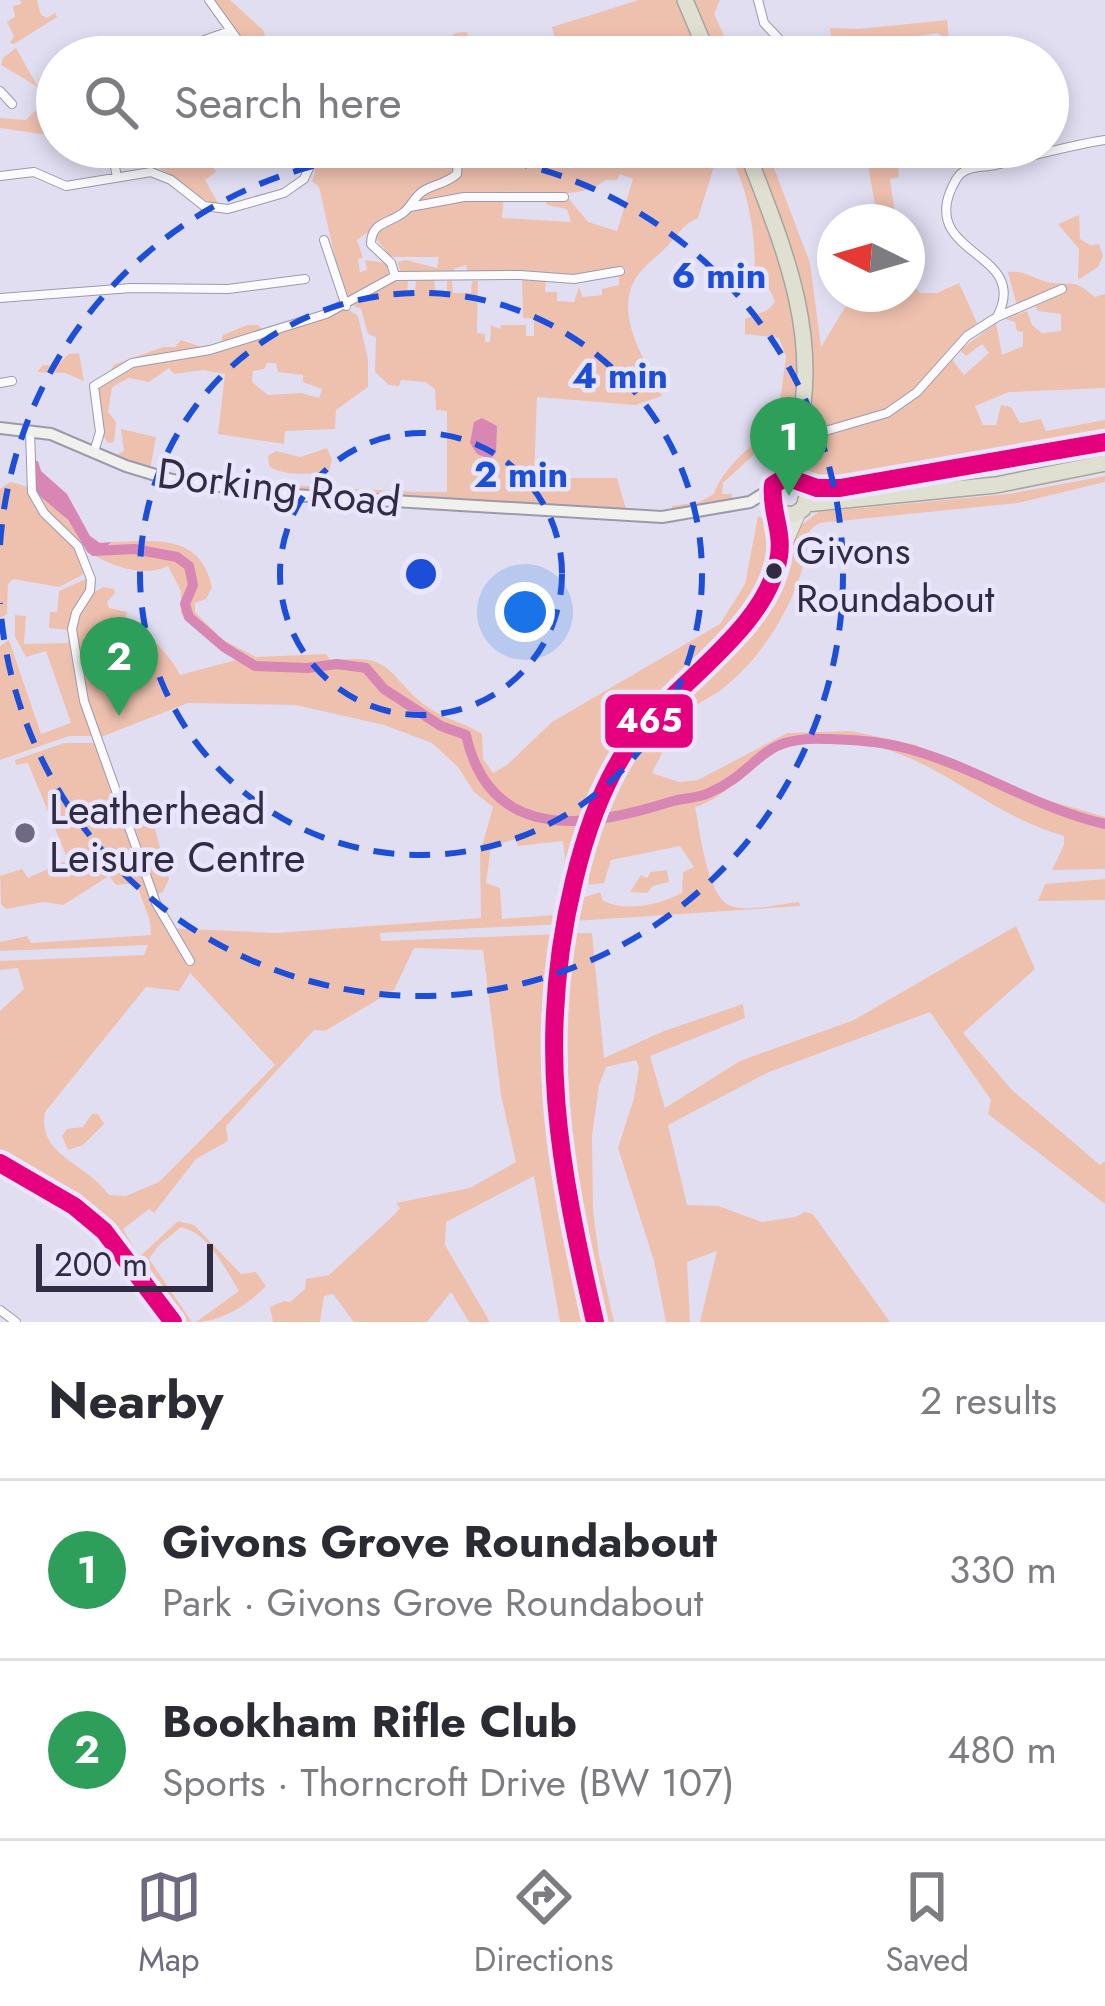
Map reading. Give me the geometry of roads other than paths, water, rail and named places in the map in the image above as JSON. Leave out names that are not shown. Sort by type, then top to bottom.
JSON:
[{"type":"highway","points":[[692,7],[702,36]]},
{"type":"highway","points":[[753,168],[801,308],[806,373],[794,445],[775,498]]},
{"type":"highway","points":[[775,498],[786,477],[824,488],[873,484],[1105,442]]},
{"type":"highway","points":[[794,445],[802,508]]},
{"type":"highway","points":[[775,498],[802,508],[996,485],[1105,463]]},
{"type":"main road","name":"Dorking Road","points":[[0,428],[30,429],[172,480],[293,495],[662,517],[775,498]]},
{"type":"main road","points":[[775,498],[779,552]]},
{"type":"main road","points":[[595,1322],[562,1163],[553,1077],[558,970],[585,849],[603,792],[620,760],[650,718],[746,622],[802,508]]},
{"type":"main road","points":[[0,1163],[74,1206],[117,1244],[173,1322]]},
{"type":"street","points":[[209,0],[234,36]]},
{"type":"street","points":[[758,0],[764,23],[776,36]]},
{"type":"street","points":[[216,36],[230,31]]},
{"type":"street","points":[[0,91],[12,104]]},
{"type":"street","points":[[1069,146],[1105,140]]},
{"type":"street","points":[[115,168],[117,177]]},
{"type":"street","points":[[0,176],[34,172],[66,186],[143,171],[158,173],[204,206],[238,208],[272,199],[300,182],[309,168]]},
{"type":"street","points":[[395,276],[391,263],[374,248],[371,234],[428,188],[448,182],[457,168]]},
{"type":"street","points":[[972,168],[955,182],[945,214],[957,239],[1000,277],[1004,293],[997,317]]},
{"type":"street","points":[[409,207],[464,197],[564,197]]},
{"type":"street","points":[[324,240],[346,306]]},
{"type":"street","points":[[94,452],[100,432],[93,390],[113,371],[143,359],[211,350],[346,306],[395,276],[574,279],[620,271]]},
{"type":"street","points":[[0,298],[131,288],[228,289],[305,279]]},
{"type":"street","points":[[794,445],[901,405],[958,343],[997,317],[1062,289]]},
{"type":"street","points":[[0,382],[12,381]]},
{"type":"street","points":[[30,429],[32,492],[87,562],[90,591],[72,629],[84,700],[156,903],[188,958]]},
{"type":"street","points":[[0,1310],[16,1322]]},
{"type":"waterway","points":[[94,551],[134,549],[177,557],[189,566],[193,585],[185,604],[189,617],[255,666],[366,668],[384,689],[441,726],[466,735],[479,771],[497,796],[521,812],[578,821],[642,810],[709,793],[787,742],[828,739],[883,743],[927,755],[1053,808],[1105,824]]},
{"type":"place","name":"Givons Grove Roundabout","points":[[789,496]]},
{"type":"place","name":"Givons Roundabout","points":[[774,571]]},
{"type":"place","name":"Bookham Rifle Club","points":[[119,716]]},
{"type":"place","name":"Leatherhead Leisure Centre","points":[[25,833]]}]
